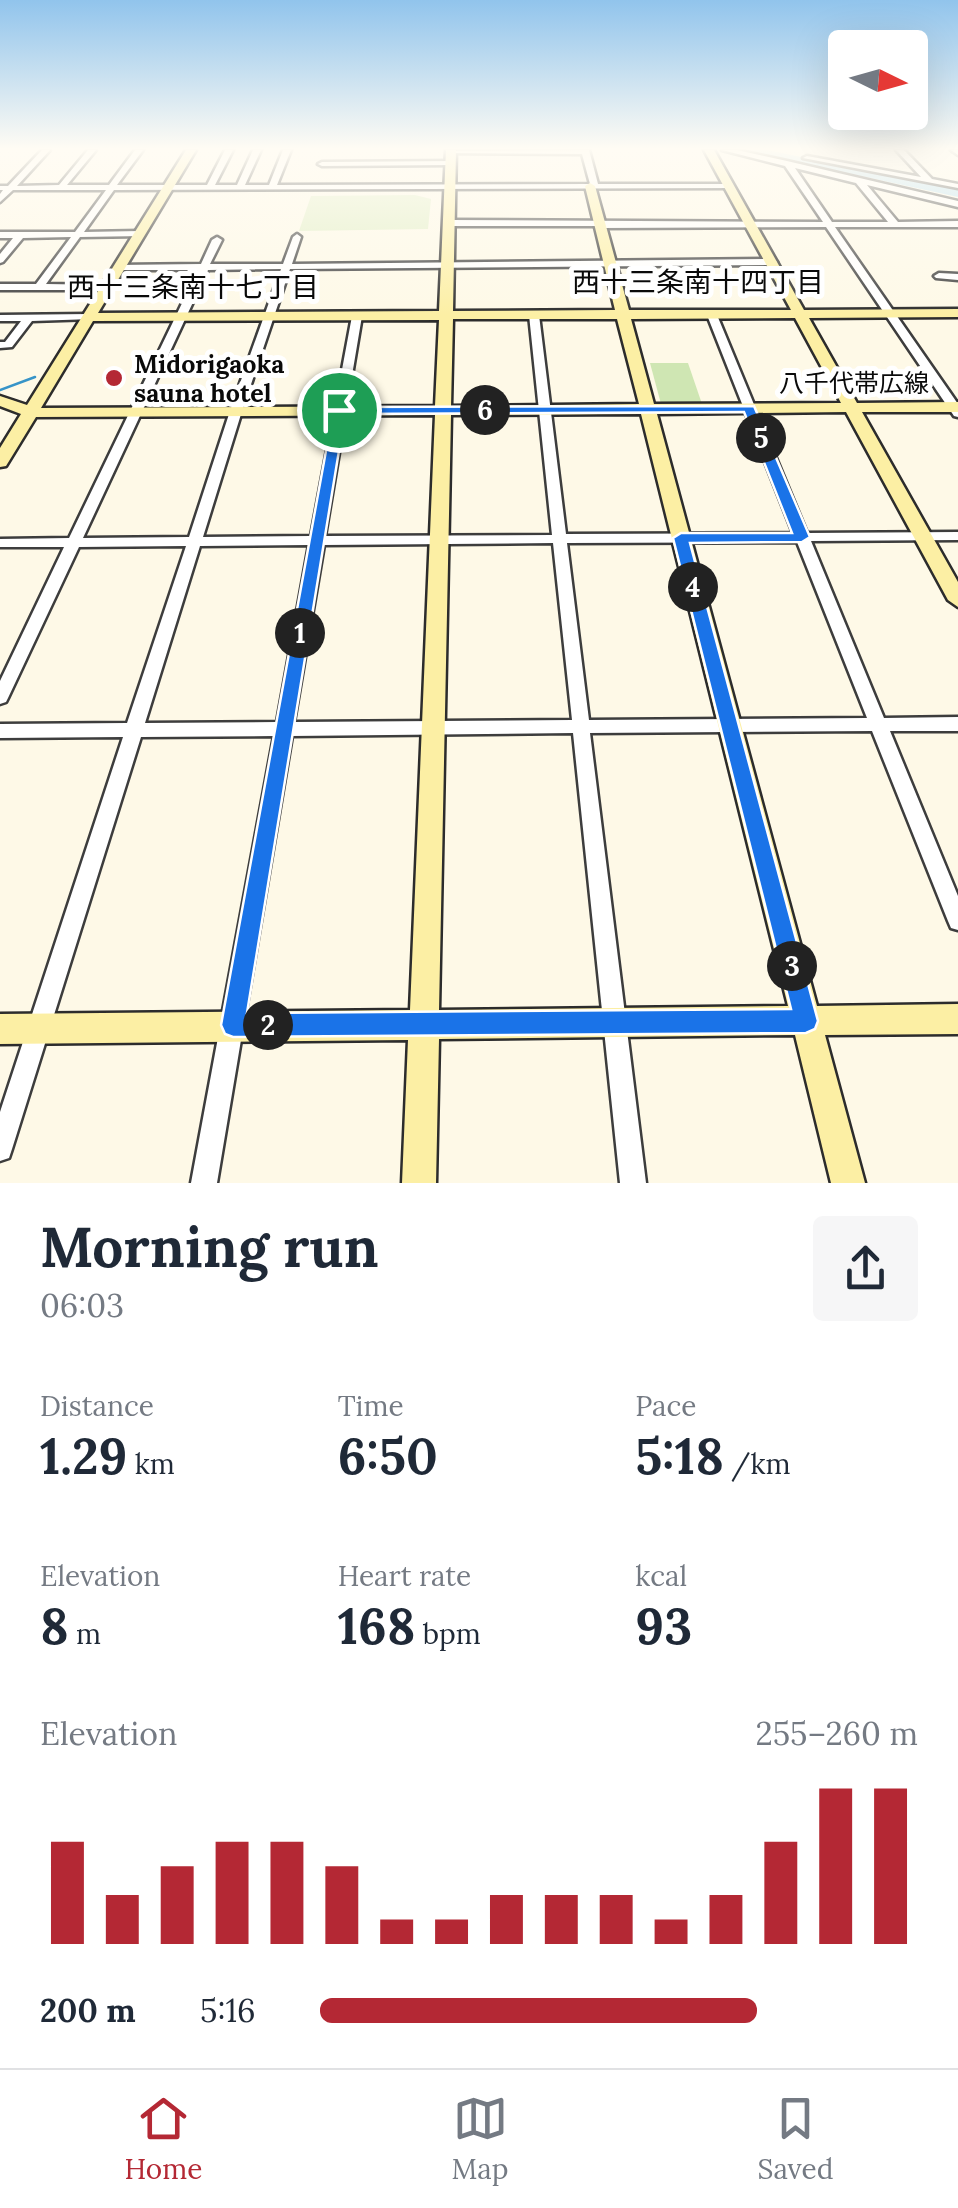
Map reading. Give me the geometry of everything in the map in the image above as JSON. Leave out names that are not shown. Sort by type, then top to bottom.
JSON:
[{"type":"street","points":[[39,287],[99,205]]},
{"type":"street","points":[[0,462],[158,205]]},
{"type":"street","points":[[419,1183],[450,205]]},
{"type":"street","points":[[596,205],[848,1183]]},
{"type":"street","points":[[740,205],[958,600]]},
{"type":"street","points":[[817,205],[957,409]]},
{"type":"street","points":[[879,205],[894,224]]},
{"type":"street","points":[[449,224],[958,224]]},
{"type":"street","points":[[0,234],[140,234]]},
{"type":"street","points":[[0,260],[21,234]]},
{"type":"street","points":[[0,1149],[236,412],[297,237]]},
{"type":"street","points":[[0,698],[217,240]]},
{"type":"street","points":[[120,267],[772,262]]},
{"type":"street","points":[[939,276],[958,276]]},
{"type":"street","points":[[0,288],[108,288]]},
{"type":"street","points":[[0,318],[958,313]]},
{"type":"street","points":[[712,314],[958,922]]},
{"type":"street","points":[[534,315],[633,1183]]},
{"type":"street","points":[[204,1183],[357,316]]},
{"type":"street","points":[[0,346],[8,345],[29,318]]},
{"type":"street","name":"八千代帯広線","points":[[0,401],[30,412],[957,409]]},
{"type":"street","points":[[0,543],[958,536]]},
{"type":"street","points":[[0,731],[958,724]]},
{"type":"street","points":[[0,1029],[958,1019]]},
{"type":"green space","points":[[308,205],[430,205],[428,229],[299,231]]},
{"type":"green space","points":[[650,363],[688,363],[702,404],[661,404]]},
{"type":"waterway","points":[[0,390],[35,377]]},
{"type":"place","name":"Midorigaoka sauna hotel","points":[[114,378]]},
{"type":"district","name":"西十三条南十四丁目","points":[[698,282]]},
{"type":"district","name":"西十三条南十七丁目","points":[[193,287]]},
{"type":"route","points":[[749,408],[802,537],[681,538],[806,1021],[233,1025],[339,410],[749,408]]}]
